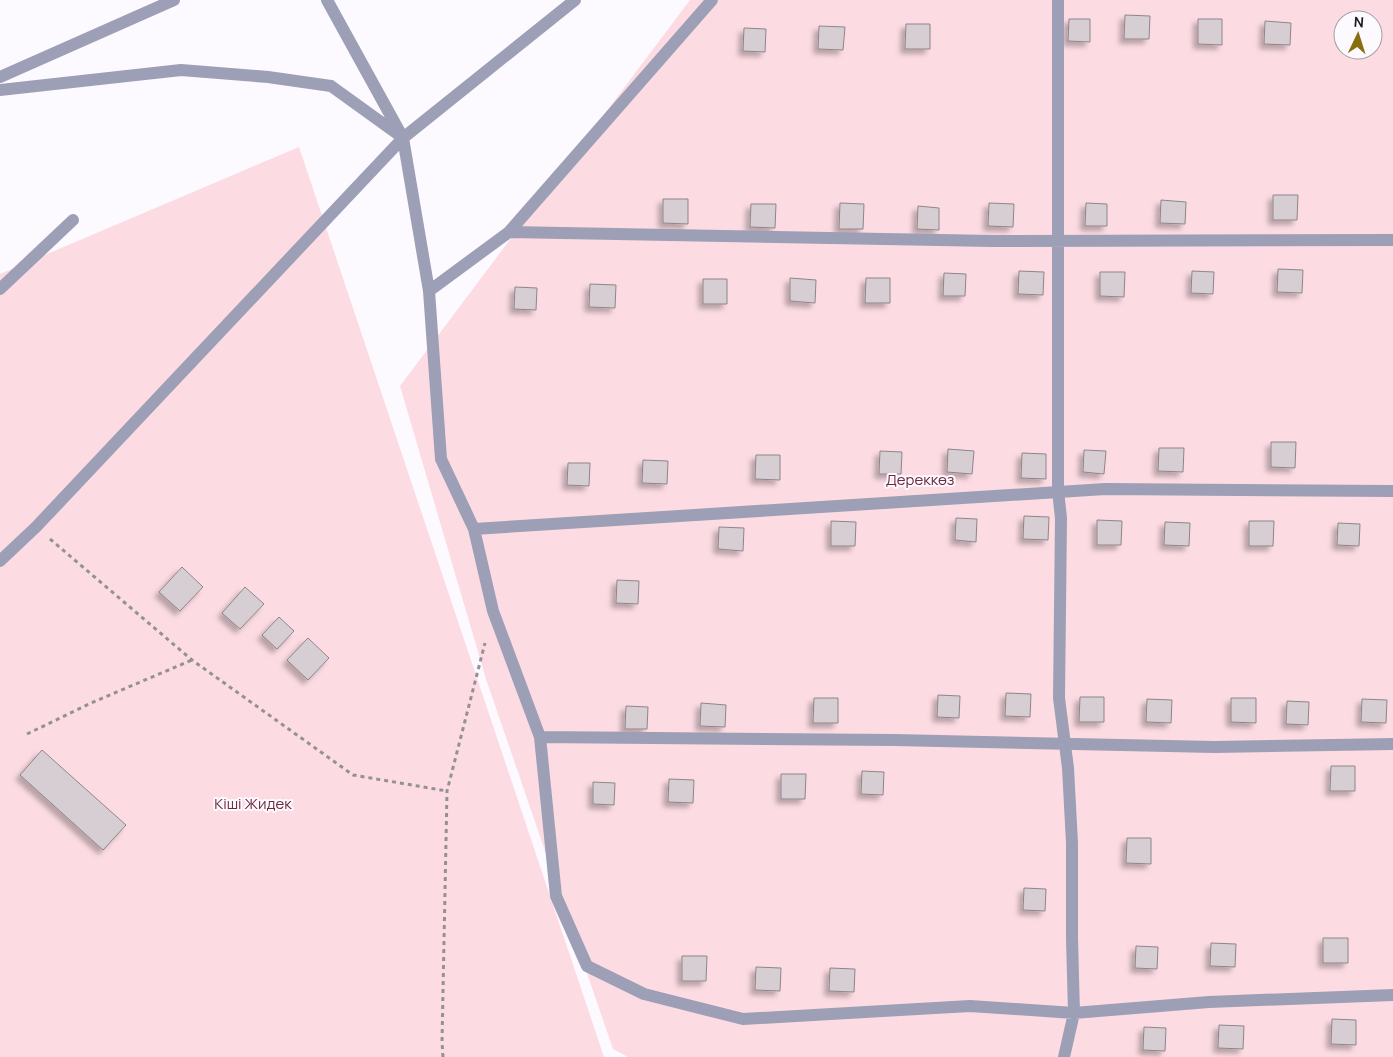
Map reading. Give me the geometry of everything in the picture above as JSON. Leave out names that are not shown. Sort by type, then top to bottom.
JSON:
[{"type":"street","points":[[0,76],[174,0]]},
{"type":"street","points":[[327,0],[403,138],[429,291],[441,459],[474,529],[493,611],[540,736],[556,896],[587,966],[644,994],[743,1019],[970,1006],[1074,1013],[1209,1002],[1393,995]]},
{"type":"street","points":[[0,561],[36,526],[403,138],[575,0]]},
{"type":"street","points":[[429,291],[509,232],[712,0]]},
{"type":"street","points":[[1058,0],[1058,491],[1061,518],[1059,698],[1072,843],[1074,1013],[1064,1057]]},
{"type":"street","points":[[0,90],[181,70],[268,78],[331,86],[403,138]]},
{"type":"street","points":[[0,288],[73,220]]},
{"type":"street","points":[[509,232],[1058,241],[1393,240]]},
{"type":"street","points":[[474,529],[1105,489],[1393,491]]},
{"type":"street","points":[[540,736],[894,740],[1214,747],[1393,744]]},
{"type":"path","points":[[36,526],[192,660],[353,775],[447,791]]},
{"type":"path","points":[[443,1057],[447,791],[493,611]]},
{"type":"path","points":[[27,734],[91,703],[192,660]]},
{"type":"green space","name":"Дереккөз","points":[[690,0],[1393,0],[1393,1057],[628,1057],[613,1049],[486,679],[400,386]]},
{"type":"green space","name":"Кіші Жидек","points":[[299,147],[604,1057],[0,1057],[0,274]]},
{"type":"building","points":[[1125,15],[1150,16],[1149,39],[1124,39]]},
{"type":"building","points":[[1069,19],[1090,19],[1090,42],[1068,41]]},
{"type":"building","points":[[1198,19],[1222,19],[1222,45],[1198,44]]},
{"type":"building","points":[[1265,21],[1291,23],[1290,45],[1264,44]]},
{"type":"building","points":[[906,24],[930,24],[930,49],[905,49]]},
{"type":"building","points":[[819,26],[845,27],[843,50],[818,49]]},
{"type":"building","points":[[744,28],[766,29],[765,52],[743,51]]},
{"type":"building","points":[[1273,195],[1298,195],[1297,220],[1273,220]]},
{"type":"building","points":[[663,199],[688,199],[688,224],[663,223]]},
{"type":"building","points":[[1161,200],[1186,202],[1185,224],[1160,223]]},
{"type":"building","points":[[840,203],[864,204],[863,229],[839,229]]},
{"type":"building","points":[[989,203],[1014,204],[1013,227],[988,226]]},
{"type":"building","points":[[1086,203],[1107,204],[1107,226],[1085,226]]},
{"type":"building","points":[[751,204],[776,204],[775,228],[750,227]]},
{"type":"building","points":[[918,206],[939,208],[939,230],[917,229]]},
{"type":"building","points":[[1278,269],[1303,270],[1302,293],[1277,292]]},
{"type":"building","points":[[1019,271],[1044,272],[1043,295],[1018,294]]},
{"type":"building","points":[[1192,271],[1214,272],[1213,294],[1191,293]]},
{"type":"building","points":[[1100,272],[1125,272],[1124,297],[1100,296]]},
{"type":"building","points":[[944,273],[966,274],[965,296],[943,296]]},
{"type":"building","points":[[790,278],[816,280],[815,303],[790,301]]},
{"type":"building","points":[[866,278],[890,278],[890,303],[865,303]]},
{"type":"building","points":[[703,279],[727,279],[727,304],[703,304]]},
{"type":"building","points":[[590,284],[616,285],[615,308],[589,307]]},
{"type":"building","points":[[515,287],[537,288],[536,310],[514,309]]},
{"type":"building","points":[[1271,442],[1296,442],[1295,468],[1271,467]]},
{"type":"building","points":[[1159,448],[1184,448],[1183,472],[1158,471]]},
{"type":"building","points":[[948,449],[974,451],[972,474],[947,472]]},
{"type":"building","points":[[1084,450],[1106,451],[1104,474],[1083,472]]},
{"type":"building","points":[[880,451],[902,452],[901,474],[879,474]]},
{"type":"building","points":[[1022,453],[1046,454],[1046,479],[1021,478]]},
{"type":"building","points":[[756,455],[780,455],[780,480],[755,479]]},
{"type":"building","points":[[643,460],[668,461],[667,484],[642,483]]},
{"type":"building","points":[[568,463],[590,463],[589,486],[567,485]]},
{"type":"building","points":[[1024,516],[1049,517],[1048,540],[1023,539]]},
{"type":"building","points":[[956,518],[977,519],[976,542],[955,540]]},
{"type":"building","points":[[1097,520],[1122,521],[1121,545],[1097,545]]},
{"type":"building","points":[[831,521],[856,522],[855,546],[831,546]]},
{"type":"building","points":[[1249,521],[1274,521],[1273,546],[1249,546]]},
{"type":"building","points":[[1165,522],[1190,523],[1189,546],[1164,545]]},
{"type":"building","points":[[1338,523],[1360,524],[1359,546],[1337,545]]},
{"type":"building","points":[[719,527],[744,528],[743,551],[718,549]]},
{"type":"building","points":[[182,567],[203,587],[180,611],[159,592]]},
{"type":"building","points":[[617,580],[639,581],[638,604],[616,603]]},
{"type":"building","points":[[245,587],[264,604],[240,629],[222,613]]},
{"type":"building","points":[[279,617],[294,631],[277,649],[262,635]]},
{"type":"building","points":[[308,638],[329,658],[308,680],[287,660]]},
{"type":"building","points":[[1006,693],[1031,694],[1030,717],[1005,716]]},
{"type":"building","points":[[938,695],[960,696],[959,718],[937,717]]},
{"type":"building","points":[[1080,697],[1104,697],[1104,722],[1079,722]]},
{"type":"building","points":[[814,698],[838,698],[838,723],[813,723]]},
{"type":"building","points":[[1231,698],[1256,698],[1256,723],[1231,722]]},
{"type":"building","points":[[1147,699],[1172,700],[1171,723],[1146,722]]},
{"type":"building","points":[[1362,699],[1387,700],[1386,723],[1361,722]]},
{"type":"building","points":[[1287,701],[1309,702],[1308,725],[1286,724]]},
{"type":"building","points":[[701,703],[726,705],[725,727],[700,726]]},
{"type":"building","points":[[626,706],[648,707],[647,729],[625,729]]},
{"type":"building","points":[[42,750],[126,825],[103,850],[20,775]]},
{"type":"building","points":[[1331,766],[1355,766],[1355,791],[1330,791]]},
{"type":"building","points":[[862,771],[884,772],[883,795],[861,794]]},
{"type":"building","points":[[781,774],[806,774],[805,799],[781,799]]},
{"type":"building","points":[[669,779],[694,780],[693,803],[668,802]]},
{"type":"building","points":[[593,782],[615,783],[614,805],[593,804]]},
{"type":"building","points":[[1127,838],[1151,838],[1151,864],[1126,863]]},
{"type":"building","points":[[1024,888],[1046,889],[1045,911],[1023,910]]},
{"type":"building","points":[[1323,938],[1348,938],[1348,963],[1323,963]]},
{"type":"building","points":[[1211,943],[1236,944],[1235,967],[1210,966]]},
{"type":"building","points":[[1136,946],[1158,947],[1157,969],[1135,968]]},
{"type":"building","points":[[682,956],[707,956],[706,981],[682,981]]},
{"type":"building","points":[[756,967],[781,968],[780,991],[755,990]]},
{"type":"building","points":[[830,968],[855,969],[854,992],[829,991]]},
{"type":"building","points":[[1332,1019],[1356,1020],[1356,1045],[1331,1044]]},
{"type":"building","points":[[1219,1025],[1244,1026],[1243,1049],[1218,1048]]},
{"type":"building","points":[[1144,1027],[1166,1028],[1165,1051],[1143,1050]]}]
